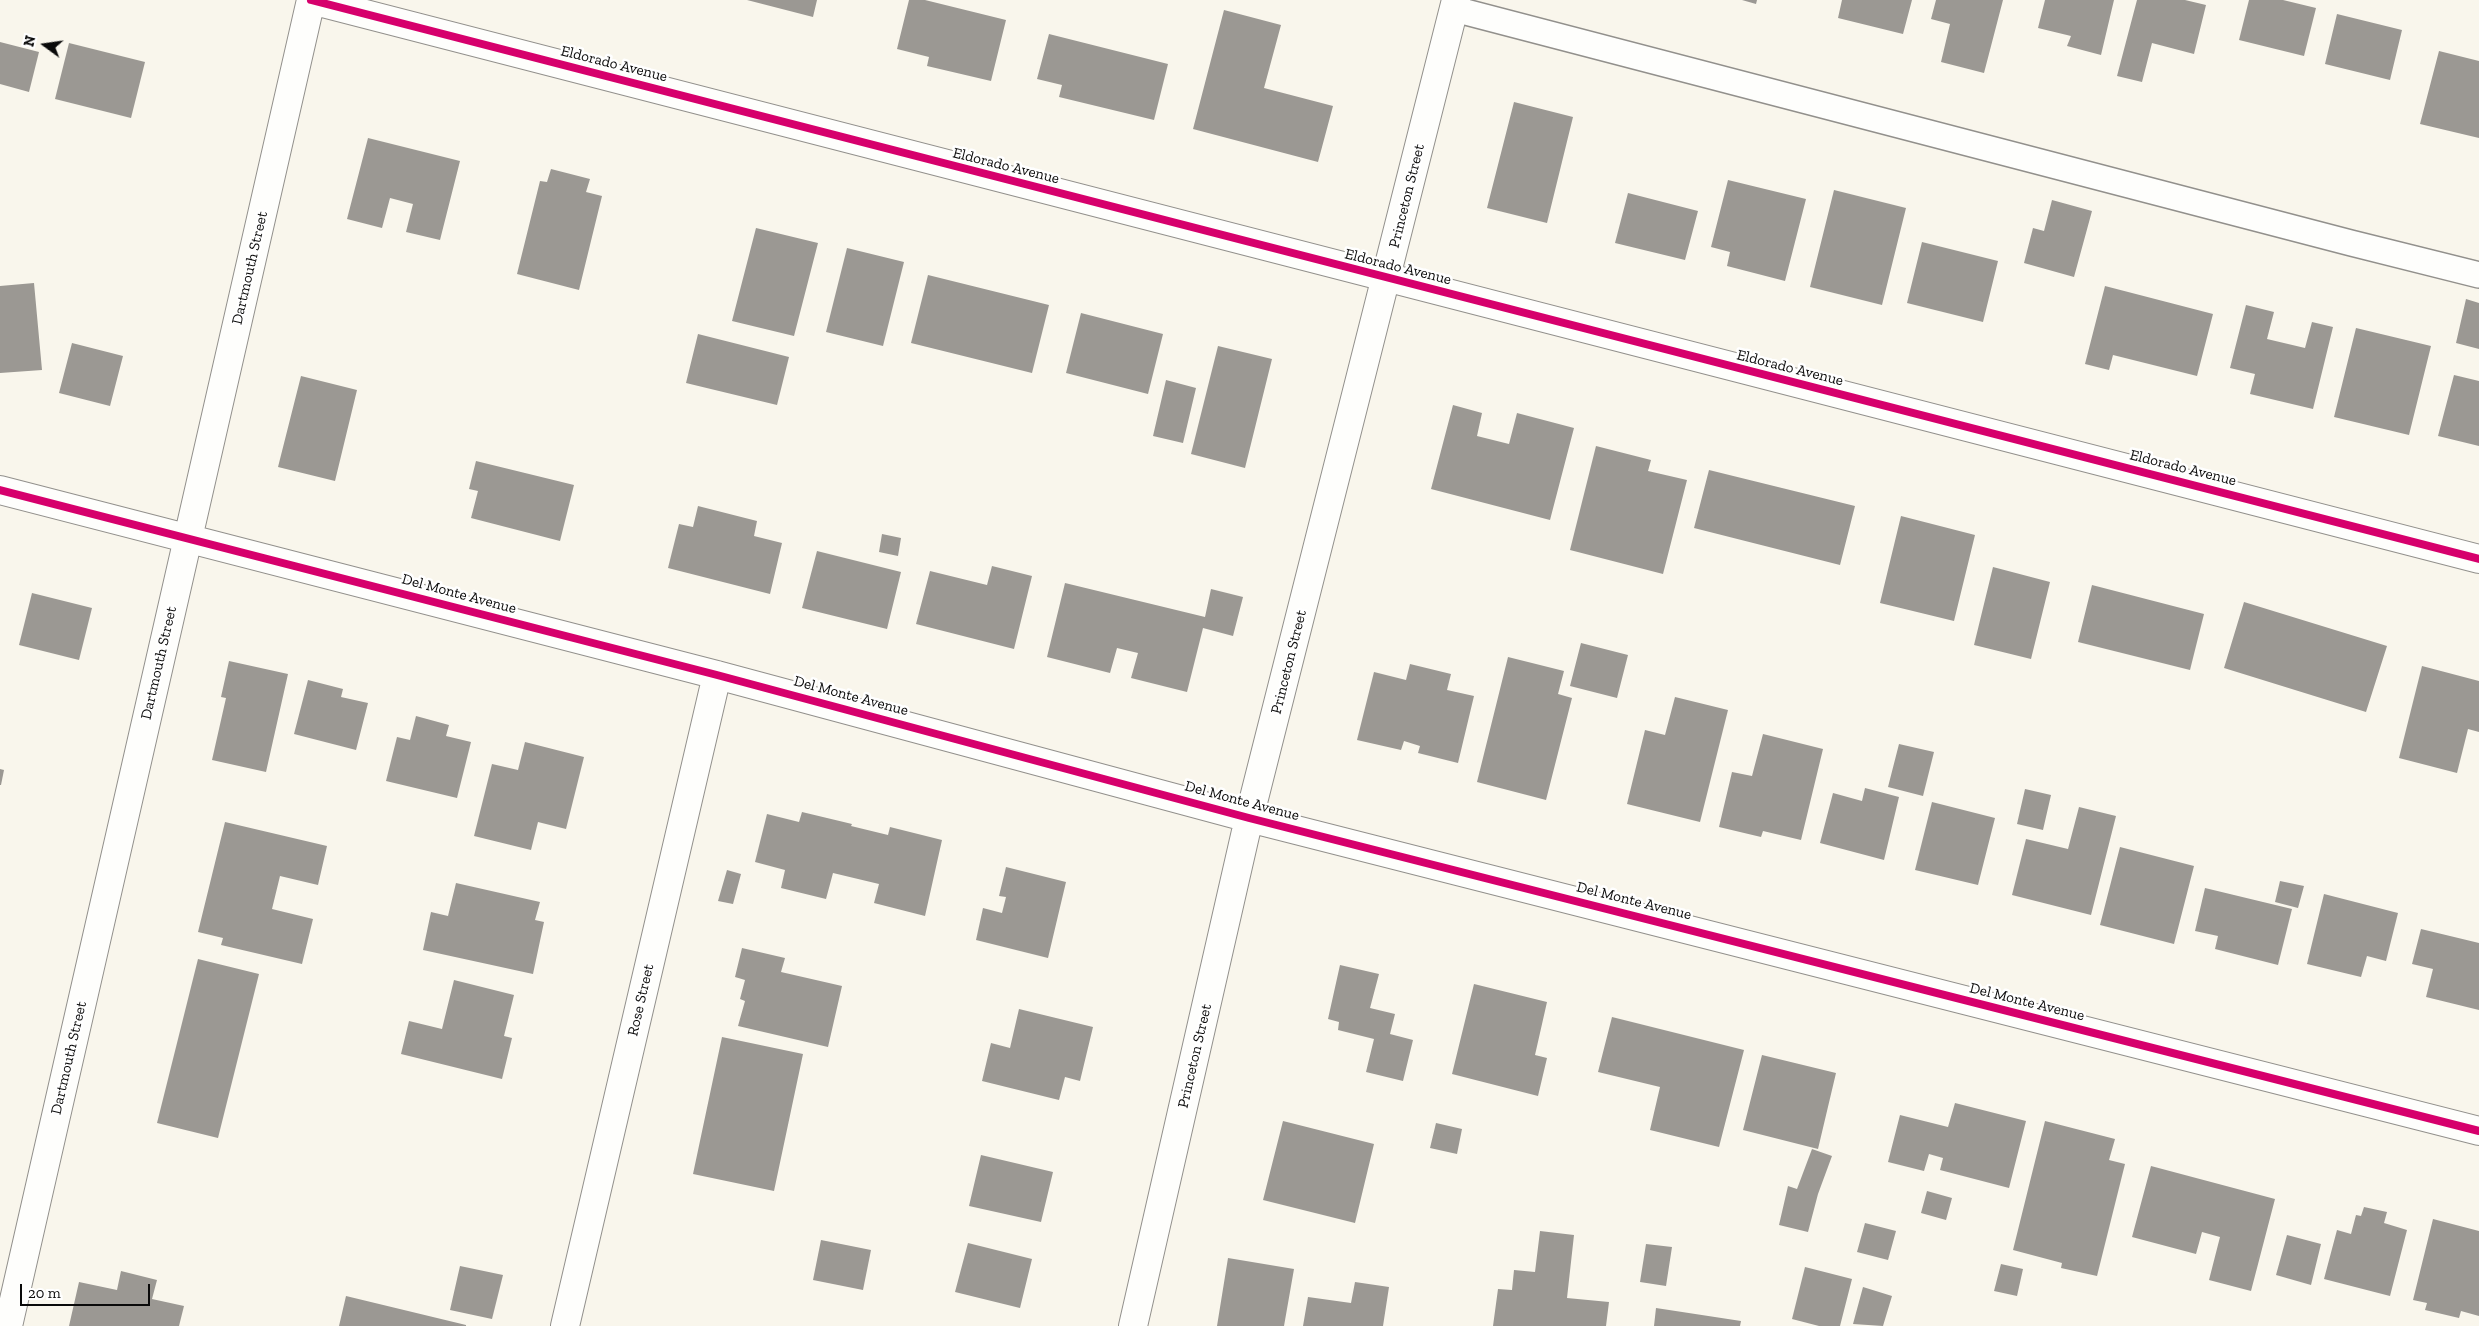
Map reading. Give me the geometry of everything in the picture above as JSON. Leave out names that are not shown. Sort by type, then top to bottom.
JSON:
[{"type":"street","name":"Eldorado Avenue","points":[[311,0],[2479,559]]},
{"type":"street","name":"Dartmouth Street","points":[[8,1326],[311,0]]},
{"type":"street","name":"Princeton Street","points":[[1134,1326],[1250,818],[1455,5]]},
{"type":"street","name":"Del Monte Avenue","points":[[0,490],[718,675],[1250,818],[2479,1131]]},
{"type":"street","name":"Rose Street","points":[[566,1326],[718,675]]},
{"type":"lane","points":[[1455,5],[2351,244],[2479,275]]},
{"type":"building","points":[[747,0],[817,0],[813,17]]},
{"type":"building","points":[[909,0],[925,0],[1006,20],[991,81],[927,66],[929,57],[897,49]]},
{"type":"building","points":[[1742,0],[1757,0],[1756,4]]},
{"type":"building","points":[[1842,0],[1912,0],[1903,34],[1838,18]]},
{"type":"building","points":[[1936,0],[2003,0],[1984,73],[1941,62],[1950,24],[1931,19]]},
{"type":"building","points":[[2045,0],[2114,0],[2101,55],[2067,46],[2071,36],[2038,28]]},
{"type":"building","points":[[2137,0],[2185,0],[2206,5],[2194,54],[2152,43],[2142,82],[2117,76]]},
{"type":"building","points":[[2249,0],[2283,0],[2316,8],[2304,56],[2239,40]]},
{"type":"building","points":[[1224,10],[1281,25],[1264,88],[1333,106],[1318,162],[1193,129]]},
{"type":"building","points":[[2337,14],[2402,30],[2390,80],[2325,64]]},
{"type":"building","points":[[1049,34],[1168,64],[1154,120],[1059,97],[1062,85],[1037,79]]},
{"type":"building","points":[[0,42],[39,52],[29,92],[0,84]]},
{"type":"building","points":[[69,43],[145,62],[131,118],[55,99]]},
{"type":"building","points":[[2439,51],[2479,61],[2479,138],[2420,124]]},
{"type":"building","points":[[1514,102],[1573,117],[1547,223],[1487,208]]},
{"type":"building","points":[[368,138],[460,161],[440,240],[406,232],[413,204],[390,198],[382,228],[347,219]]},
{"type":"building","points":[[551,169],[590,179],[586,192],[602,196],[579,290],[517,274],[540,181],[547,182]]},
{"type":"building","points":[[1728,180],[1806,199],[1785,281],[1727,266],[1730,252],[1711,247]]},
{"type":"building","points":[[1834,190],[1906,208],[1882,305],[1810,287]]},
{"type":"building","points":[[1628,193],[1698,211],[1685,260],[1615,243]]},
{"type":"building","points":[[2052,200],[2092,211],[2074,277],[2024,263],[2033,228],[2044,231]]},
{"type":"building","points":[[756,228],[818,243],[794,336],[732,321]]},
{"type":"building","points":[[1922,242],[1998,261],[1983,322],[1907,303]]},
{"type":"building","points":[[847,248],[904,262],[883,346],[826,332]]},
{"type":"building","points":[[928,275],[1049,305],[1032,373],[911,343]]},
{"type":"building","points":[[34,283],[42,370],[0,373],[0,286]]},
{"type":"building","points":[[2105,286],[2213,314],[2197,376],[2113,355],[2109,370],[2085,364]]},
{"type":"building","points":[[2466,299],[2479,303],[2479,349],[2456,343]]},
{"type":"building","points":[[2246,305],[2274,312],[2267,339],[2305,348],[2312,322],[2333,327],[2313,409],[2250,394],[2255,374],[2230,368]]},
{"type":"building","points":[[1081,313],[1163,334],[1148,394],[1066,373]]},
{"type":"building","points":[[2356,328],[2431,346],[2409,435],[2334,417]]},
{"type":"building","points":[[698,334],[789,357],[777,405],[686,383]]},
{"type":"building","points":[[72,343],[123,356],[110,406],[59,393]]},
{"type":"building","points":[[1218,346],[1272,359],[1245,468],[1191,454]]},
{"type":"building","points":[[2454,375],[2479,381],[2479,446],[2438,436]]},
{"type":"building","points":[[301,376],[357,390],[335,481],[278,467]]},
{"type":"building","points":[[1166,380],[1196,388],[1183,443],[1153,436]]},
{"type":"building","points":[[1453,405],[1482,413],[1477,436],[1509,444],[1517,413],[1574,428],[1550,520],[1431,489]]},
{"type":"building","points":[[1596,446],[1651,460],[1648,471],[1687,480],[1663,574],[1570,550]]},
{"type":"building","points":[[476,461],[574,485],[560,541],[471,518],[478,491],[469,489]]},
{"type":"building","points":[[1709,470],[1855,506],[1840,565],[1694,528]]},
{"type":"building","points":[[698,506],[757,521],[754,536],[782,543],[770,594],[668,568],[679,524],[693,527]]},
{"type":"building","points":[[1901,516],[1975,535],[1954,621],[1880,603]]},
{"type":"building","points":[[882,534],[901,538],[898,556],[879,552]]},
{"type":"building","points":[[817,551],[901,572],[887,629],[802,608]]},
{"type":"building","points":[[992,566],[1032,576],[1014,649],[916,624],[930,571],[987,585]]},
{"type":"building","points":[[1993,567],[2050,582],[2031,659],[1974,645]]},
{"type":"building","points":[[1065,583],[1205,617],[1211,589],[1243,597],[1233,636],[1203,628],[1187,692],[1131,678],[1138,653],[1117,648],[1110,673],[1047,657]]},
{"type":"building","points":[[2092,585],[2204,614],[2190,670],[2078,642]]},
{"type":"building","points":[[32,593],[92,608],[79,660],[19,645]]},
{"type":"building","points":[[2244,602],[2387,646],[2366,712],[2224,668]]},
{"type":"building","points":[[1581,643],[1628,655],[1617,698],[1570,686]]},
{"type":"building","points":[[1508,657],[1564,671],[1558,694],[1572,698],[1546,800],[1477,782]]},
{"type":"building","points":[[229,661],[288,674],[266,772],[212,760],[226,698],[221,697]]},
{"type":"building","points":[[1410,664],[1451,674],[1447,690],[1474,696],[1458,763],[1418,753],[1420,746],[1404,741],[1401,750],[1357,740],[1374,672],[1406,680]]},
{"type":"building","points":[[2422,666],[2479,681],[2479,732],[2468,729],[2457,773],[2399,758]]},
{"type":"building","points":[[308,680],[343,689],[341,697],[368,703],[356,750],[294,734]]},
{"type":"building","points":[[1675,697],[1728,710],[1700,822],[1627,804],[1645,730],[1665,735]]},
{"type":"building","points":[[416,716],[449,725],[446,736],[471,742],[457,798],[386,781],[397,737],[410,740]]},
{"type":"building","points":[[1763,734],[1823,749],[1801,840],[1763,831],[1761,837],[1719,827],[1732,772],[1752,776]]},
{"type":"building","points":[[525,742],[584,757],[566,829],[538,822],[531,850],[474,836],[492,764],[518,770]]},
{"type":"building","points":[[1899,744],[1934,752],[1923,796],[1888,787]]},
{"type":"building","points":[[0,769],[4,770],[1,785],[0,785]]},
{"type":"building","points":[[1865,788],[1899,797],[1884,860],[1820,843],[1833,793],[1862,801]]},
{"type":"building","points":[[2025,789],[2051,795],[2043,830],[2017,824]]},
{"type":"building","points":[[1932,802],[1995,818],[1978,885],[1915,870]]},
{"type":"building","points":[[2079,807],[2116,816],[2091,915],[2012,895],[2026,839],[2068,849]]},
{"type":"building","points":[[802,812],[888,835],[890,827],[942,840],[925,916],[874,903],[879,884],[833,873],[826,899],[781,888],[785,870],[755,862],[767,814],[799,822]]},
{"type":"building","points":[[225,822],[327,846],[318,885],[280,876],[272,909],[313,919],[302,964],[221,945],[223,938],[198,932]]},
{"type":"building","points":[[2120,847],[2194,866],[2174,944],[2100,925]]},
{"type":"building","points":[[1006,867],[1066,882],[1048,958],[976,940],[983,908],[1002,913],[1006,897],[999,896]]},
{"type":"building","points":[[727,870],[741,874],[733,904],[718,901]]},
{"type":"building","points":[[2280,881],[2304,886],[2298,908],[2275,902]]},
{"type":"building","points":[[456,883],[540,902],[535,920],[544,922],[533,974],[423,950],[431,912],[448,916]]},
{"type":"building","points":[[2205,888],[2292,909],[2278,965],[2215,949],[2218,936],[2195,931]]},
{"type":"building","points":[[2324,894],[2398,913],[2386,961],[2367,956],[2361,977],[2307,964]]},
{"type":"building","points":[[2421,929],[2479,943],[2479,1010],[2426,997],[2433,969],[2412,964]]},
{"type":"building","points":[[742,948],[785,958],[781,972],[842,986],[828,1047],[738,1026],[745,1001],[740,999],[745,980],[735,977]]},
{"type":"building","points":[[198,959],[259,974],[218,1138],[157,1123]]},
{"type":"building","points":[[1340,965],[1379,974],[1370,1008],[1395,1014],[1390,1034],[1413,1040],[1403,1081],[1366,1072],[1374,1039],[1338,1030],[1339,1022],[1328,1019]]},
{"type":"building","points":[[454,980],[514,995],[504,1036],[512,1038],[502,1079],[401,1054],[409,1021],[442,1029]]},
{"type":"building","points":[[1474,984],[1547,1002],[1535,1055],[1547,1058],[1538,1096],[1452,1074]]},
{"type":"building","points":[[1019,1009],[1093,1027],[1080,1081],[1065,1077],[1059,1100],[982,1081],[991,1043],[1010,1048]]},
{"type":"building","points":[[1612,1017],[1744,1050],[1719,1147],[1650,1130],[1660,1087],[1598,1072]]},
{"type":"building","points":[[722,1037],[803,1054],[774,1191],[693,1174]]},
{"type":"building","points":[[1762,1055],[1836,1073],[1818,1149],[1743,1130]]},
{"type":"building","points":[[1955,1103],[2026,1121],[2009,1188],[1940,1170],[1943,1158],[1929,1154],[1924,1171],[1888,1162],[1900,1115],[1948,1127]]},
{"type":"building","points":[[1283,1121],[1374,1144],[1355,1223],[1263,1200]]},
{"type":"building","points":[[2045,1121],[2115,1139],[2109,1160],[2125,1164],[2097,1276],[2061,1268],[2062,1263],[2013,1250]]},
{"type":"building","points":[[1436,1123],[1462,1129],[1457,1154],[1430,1148]]},
{"type":"building","points":[[1812,1149],[1832,1156],[1818,1194],[1808,1232],[1779,1225],[1788,1186],[1797,1189]]},
{"type":"building","points":[[981,1155],[1053,1172],[1041,1222],[969,1206]]},
{"type":"building","points":[[2151,1166],[2275,1199],[2251,1291],[2209,1280],[2220,1237],[2202,1232],[2196,1254],[2132,1237]]},
{"type":"building","points":[[1927,1191],[1952,1198],[1946,1220],[1921,1213]]},
{"type":"building","points":[[2364,1207],[2387,1212],[2384,1223],[2407,1230],[2390,1296],[2324,1279],[2337,1230],[2351,1234],[2356,1215],[2361,1216]]},
{"type":"building","points":[[2433,1219],[2479,1231],[2479,1316],[2461,1311],[2459,1318],[2425,1310],[2427,1303],[2413,1300]]},
{"type":"building","points":[[1865,1223],[1896,1231],[1888,1260],[1857,1252]]},
{"type":"building","points":[[1540,1231],[1574,1235],[1567,1298],[1609,1302],[1606,1326],[1493,1326],[1498,1289],[1512,1290],[1514,1270],[1535,1272]]},
{"type":"building","points":[[2287,1235],[2321,1244],[2311,1285],[2276,1275]]},
{"type":"building","points":[[821,1240],[871,1250],[863,1290],[813,1280]]},
{"type":"building","points":[[968,1243],[1032,1259],[1020,1308],[955,1292]]},
{"type":"building","points":[[1646,1244],[1672,1247],[1666,1286],[1640,1282]]},
{"type":"building","points":[[1228,1258],[1294,1269],[1284,1326],[1217,1326]]},
{"type":"building","points":[[2001,1264],[2023,1269],[2017,1296],[1994,1291]]},
{"type":"building","points":[[460,1266],[503,1275],[492,1319],[450,1310]]},
{"type":"building","points":[[1805,1267],[1852,1279],[1840,1326],[1819,1326],[1792,1319]]},
{"type":"building","points":[[121,1271],[157,1280],[152,1299],[184,1306],[179,1326],[69,1326],[79,1282],[117,1290]]},
{"type":"building","points":[[1355,1282],[1389,1287],[1383,1326],[1303,1326],[1308,1297],[1351,1303]]},
{"type":"building","points":[[1863,1287],[1892,1296],[1883,1326],[1853,1324]]},
{"type":"building","points":[[346,1296],[466,1325],[466,1326],[339,1326]]},
{"type":"building","points":[[1656,1308],[1741,1321],[1740,1326],[1654,1326]]},
{"type":"cycle path","points":[[311,0],[2479,559]]},
{"type":"cycle path","points":[[0,490],[717,675],[1249,818],[2479,1131]]}]
